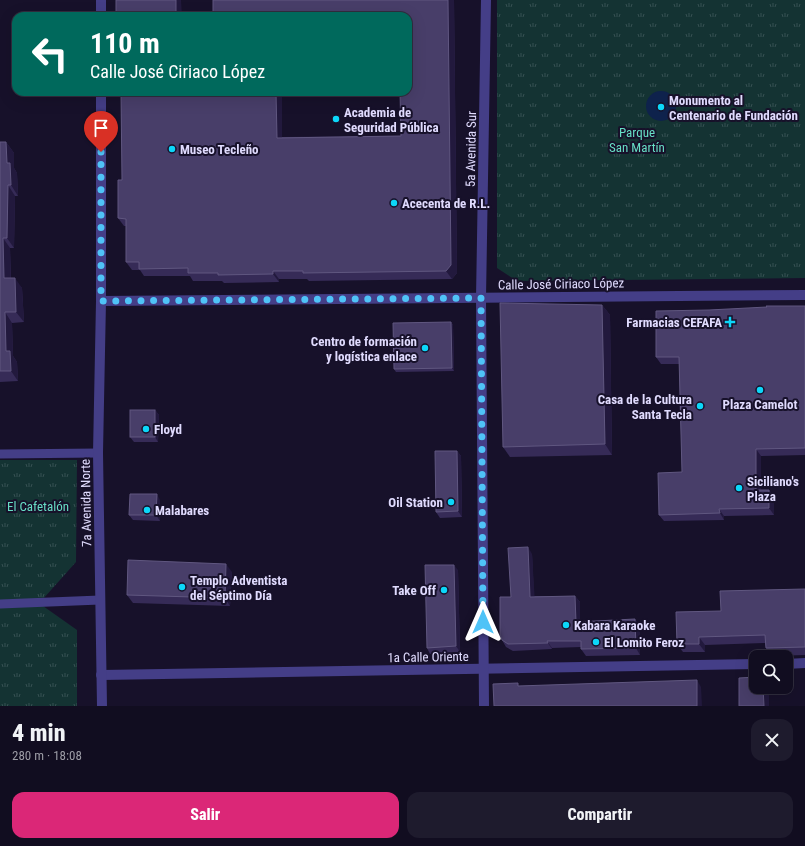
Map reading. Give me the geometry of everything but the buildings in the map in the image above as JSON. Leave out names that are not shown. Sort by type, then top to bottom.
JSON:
[{"type":"street","points":[[101,0],[101,12]]},
{"type":"street","name":"5a Avenida Sur","points":[[484,706],[481,298],[486,0]]},
{"type":"street","name":"7a Avenida Norte","points":[[101,96],[101,301],[98,453],[102,706]]},
{"type":"street","name":"Calle José Ciriaco López","points":[[101,301],[805,295]]},
{"type":"street","points":[[793,664],[805,663]]},
{"type":"street","name":"1a Calle Oriente","points":[[101,675],[749,664]]},
{"type":"lane","points":[[0,454],[98,453]]},
{"type":"lane","points":[[0,604],[100,600]]},
{"type":"green space","name":"Parque San Martín","points":[[497,0],[805,0],[805,278],[517,281],[497,268]]},
{"type":"green space","name":"El Cafetalón","points":[[0,460],[77,460],[76,562],[43,599],[43,606],[77,630],[77,706],[0,706]]},
{"type":"water","points":[[661,91],[672,95],[676,106],[672,117],[661,121],[650,117],[646,106],[650,95]]},
{"type":"place","name":"Monumento al Centenario de Fundación","points":[[661,107]]},
{"type":"place","name":"Academia de Seguridad Pública","points":[[336,119]]},
{"type":"place","name":"Museo Tecleño","points":[[172,149]]},
{"type":"place","name":"Acecenta de R.L.","points":[[394,203]]},
{"type":"place","name":"Farmacias CEFAFA","points":[[730,322]]},
{"type":"place","name":"Centro de formación y logística enlace","points":[[425,348]]},
{"type":"place","name":"Plaza Camelot","points":[[760,390]]},
{"type":"place","name":"Casa de la Cultura Santa Tecla","points":[[700,406]]},
{"type":"place","name":"Floyd","points":[[146,429]]},
{"type":"place","name":"Siciliano's Plaza","points":[[739,488]]},
{"type":"place","name":"Oil Station","points":[[451,502]]},
{"type":"place","name":"Malabares","points":[[147,510]]},
{"type":"place","name":"Templo Adventista del Séptimo Día","points":[[182,587]]},
{"type":"place","name":"Take Off","points":[[444,590]]},
{"type":"place","name":"Kabara Karaoke","points":[[566,625]]},
{"type":"place","name":"El Lomito Feroz","points":[[596,642]]},
{"type":"route","points":[[101,152],[101,301],[481,298],[483,622]]}]
